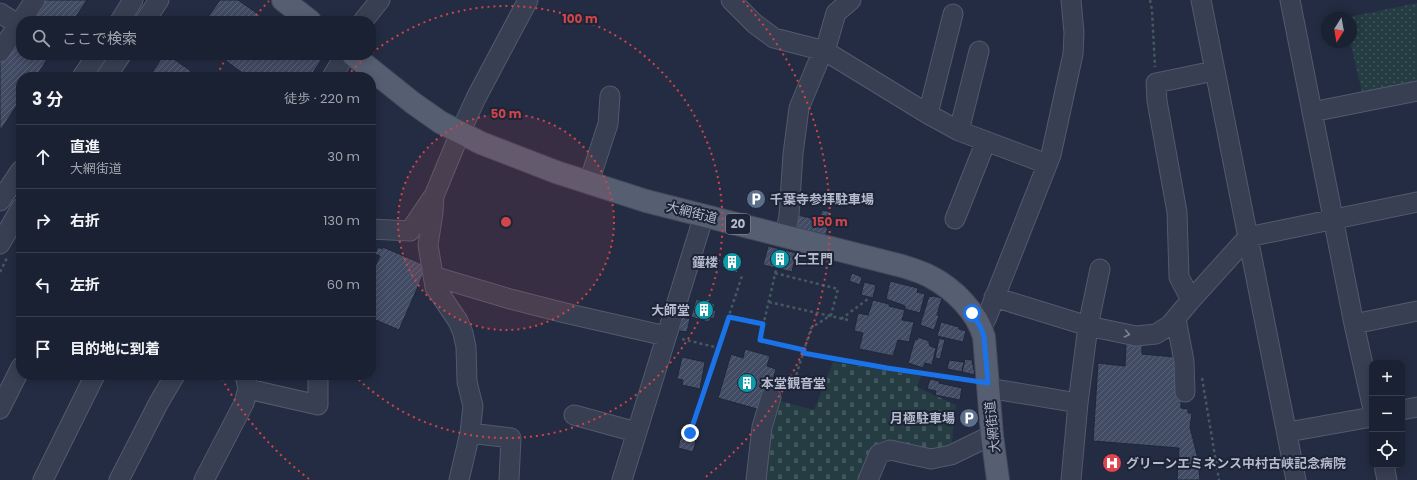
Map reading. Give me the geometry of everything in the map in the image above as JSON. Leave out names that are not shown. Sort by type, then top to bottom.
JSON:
[{"type":"main road","name":"大網街道","points":[[360,60],[375,72]]},
{"type":"main road","name":"大網街道","points":[[376,73],[413,103],[440,122],[481,143],[556,172],[646,201],[704,215],[783,243],[902,266],[931,277],[942,283],[964,303],[972,313],[981,328],[985,341],[992,435],[998,480]]},
{"type":"street","points":[[24,16],[35,0]]},
{"type":"street","points":[[123,16],[133,0]]},
{"type":"street","points":[[148,16],[159,0]]},
{"type":"street","points":[[367,16],[380,0]]},
{"type":"street","points":[[376,229],[410,231],[434,196],[476,98],[528,0]]},
{"type":"street","points":[[731,0],[755,24],[774,38],[825,52],[959,131],[1047,164]]},
{"type":"street","points":[[783,243],[789,215],[793,154],[799,108],[819,60],[825,52],[836,13],[851,0]]},
{"type":"street","points":[[981,328],[987,317],[1051,155],[1073,54],[1074,33],[1071,0]]},
{"type":"street","points":[[1201,0],[1214,71],[1288,432],[1296,480]]},
{"type":"street","points":[[1290,0],[1354,324],[1370,396]]},
{"type":"street","points":[[0,13],[16,20]]},
{"type":"street","points":[[928,114],[953,14]]},
{"type":"street","points":[[0,52],[16,28]]},
{"type":"street","points":[[959,131],[979,51]]},
{"type":"street","points":[[85,72],[94,60]]},
{"type":"street","points":[[109,72],[118,60]]},
{"type":"street","points":[[335,72],[342,60]]},
{"type":"street","points":[[1186,392],[1183,309],[1179,277],[1177,212],[1157,101],[1156,83],[1214,71]]},
{"type":"street","points":[[1312,112],[1417,91]]},
{"type":"street","points":[[589,182],[608,124],[613,95]]},
{"type":"street","points":[[955,219],[986,141]]},
{"type":"street","points":[[0,201],[16,177]]},
{"type":"street","points":[[434,196],[428,245],[435,287],[458,321],[463,333],[466,347],[466,382],[473,406],[470,433],[459,480]]},
{"type":"street","points":[[994,297],[1088,326],[1136,336],[1148,336],[1163,331],[1170,325],[1248,236],[1417,202]]},
{"type":"street","points":[[623,480],[636,432],[704,215]]},
{"type":"street","points":[[0,244],[16,221]]},
{"type":"street","points":[[1071,480],[1078,403],[1088,326],[1100,269]]},
{"type":"street","points":[[433,276],[510,299],[666,336]]},
{"type":"street","points":[[1354,324],[1417,311]]},
{"type":"street","points":[[0,409],[16,377]]},
{"type":"street","points":[[43,480],[93,380]]},
{"type":"street","points":[[118,480],[172,380]]},
{"type":"street","points":[[204,480],[244,403],[247,382],[318,405],[318,380]]},
{"type":"street","points":[[988,386],[1078,403]]},
{"type":"street","points":[[756,480],[762,427],[771,397]]},
{"type":"street","points":[[1405,409],[1417,407]]},
{"type":"street","points":[[574,415],[636,432]]},
{"type":"street","points":[[1288,432],[1369,418]]},
{"type":"street","points":[[470,433],[510,438],[508,480]]},
{"type":"street","points":[[868,480],[880,454],[890,450],[931,459],[951,455],[992,435]]},
{"type":"street","points":[[1385,468],[1387,480]]},
{"type":"path","points":[[1150,0],[1152,10],[1156,83]]},
{"type":"path","points":[[783,243],[760,340],[804,351],[887,368],[988,386]]},
{"type":"path","points":[[776,273],[838,289],[831,315],[811,328],[796,379]]},
{"type":"path","points":[[690,433],[742,276]]},
{"type":"path","points":[[841,319],[868,299]]},
{"type":"path","points":[[769,302],[848,320]]},
{"type":"path","points":[[729,317],[763,324]]},
{"type":"path","points":[[666,336],[719,348]]},
{"type":"path","points":[[1201,371],[1219,480]]},
{"type":"green space","points":[[1417,3],[1417,85],[1363,96],[1351,48],[1357,48],[1357,15]]},
{"type":"green space","points":[[833,362],[921,376],[917,387],[956,405],[951,450],[932,455],[887,446],[864,480],[761,480],[776,400],[814,410]]},
{"type":"building","points":[[41,0],[87,0],[76,16],[30,16]]},
{"type":"building","points":[[220,0],[238,0],[261,16],[209,16]]},
{"type":"building","points":[[16,38],[16,60],[47,60],[39,72],[16,72],[16,107],[0,131],[0,62]]},
{"type":"building","points":[[161,60],[175,60],[191,71],[190,72],[152,72]]},
{"type":"building","points":[[321,60],[313,72],[241,72],[226,61]]},
{"type":"building","points":[[822,210],[831,212],[826,235],[795,227],[798,215],[819,220]]},
{"type":"building","name":"仁王門","points":[[768,246],[796,253],[792,272],[763,265]]},
{"type":"building","points":[[378,247],[382,249],[383,247],[427,266],[399,330],[376,320],[376,265],[380,256],[376,254]]},
{"type":"building","name":"鐘楼","points":[[728,252],[742,257],[737,273],[722,267]]},
{"type":"building","points":[[852,273],[862,277],[860,285],[849,281]]},
{"type":"building","points":[[890,281],[918,288],[917,292],[925,294],[920,313],[905,309],[905,306],[886,299]]},
{"type":"building","points":[[864,282],[876,285],[873,298],[861,295]]},
{"type":"building","points":[[929,296],[942,298],[937,315],[939,316],[934,330],[920,325]]},
{"type":"building","name":"大師堂","points":[[696,299],[715,304],[713,310],[716,311],[714,319],[711,318],[709,322],[691,317]]},
{"type":"building","points":[[873,300],[905,310],[902,320],[914,322],[909,342],[898,340],[893,356],[859,349],[863,333],[854,331],[858,313],[868,315]]},
{"type":"building","points":[[682,317],[690,319],[687,332],[679,331]]},
{"type":"building","points":[[941,322],[959,327],[959,329],[966,331],[963,342],[937,336]]},
{"type":"building","points":[[918,337],[929,341],[930,346],[936,348],[932,365],[925,363],[923,368],[908,363],[915,339],[917,340]]},
{"type":"building","points":[[939,338],[945,340],[940,359],[935,358]]},
{"type":"building","points":[[1126,344],[1142,345],[1142,354],[1175,357],[1181,394],[1181,408],[1188,409],[1188,413],[1192,413],[1190,427],[1198,459],[1200,480],[1177,480],[1179,448],[1093,441],[1098,363],[1125,366]]},
{"type":"building","name":"本堂観音堂","points":[[745,349],[770,356],[767,366],[776,369],[764,411],[718,398],[731,354],[743,358]]},
{"type":"building","points":[[682,357],[705,362],[700,389],[682,385],[683,380],[677,379]]},
{"type":"building","points":[[965,359],[972,360],[975,375],[962,372]]},
{"type":"building","points":[[949,360],[964,362],[962,372],[947,369]]},
{"type":"building","points":[[930,379],[939,381],[939,383],[962,388],[960,400],[935,395],[936,391],[927,389]]},
{"type":"building","points":[[684,434],[692,437],[691,440],[696,441],[693,452],[678,448],[681,436],[683,437]]},
{"type":"place","name":"千葉寺参拝駐車場","points":[[756,199]]},
{"type":"place","name":"仁王門","points":[[780,259]]},
{"type":"place","name":"鐘楼","points":[[732,262]]},
{"type":"place","name":"大師堂","points":[[704,310]]},
{"type":"place","name":"本堂観音堂","points":[[747,383]]},
{"type":"place","name":"月極駐車場","points":[[969,418]]},
{"type":"place","name":"グリーンエミネンス中村古峡記念病院","points":[[1112,463]]},
{"type":"route","points":[[690,433],[729,317],[763,324],[760,340],[804,350],[803,353],[887,368],[988,383],[984,337],[981,328],[972,313]]}]
